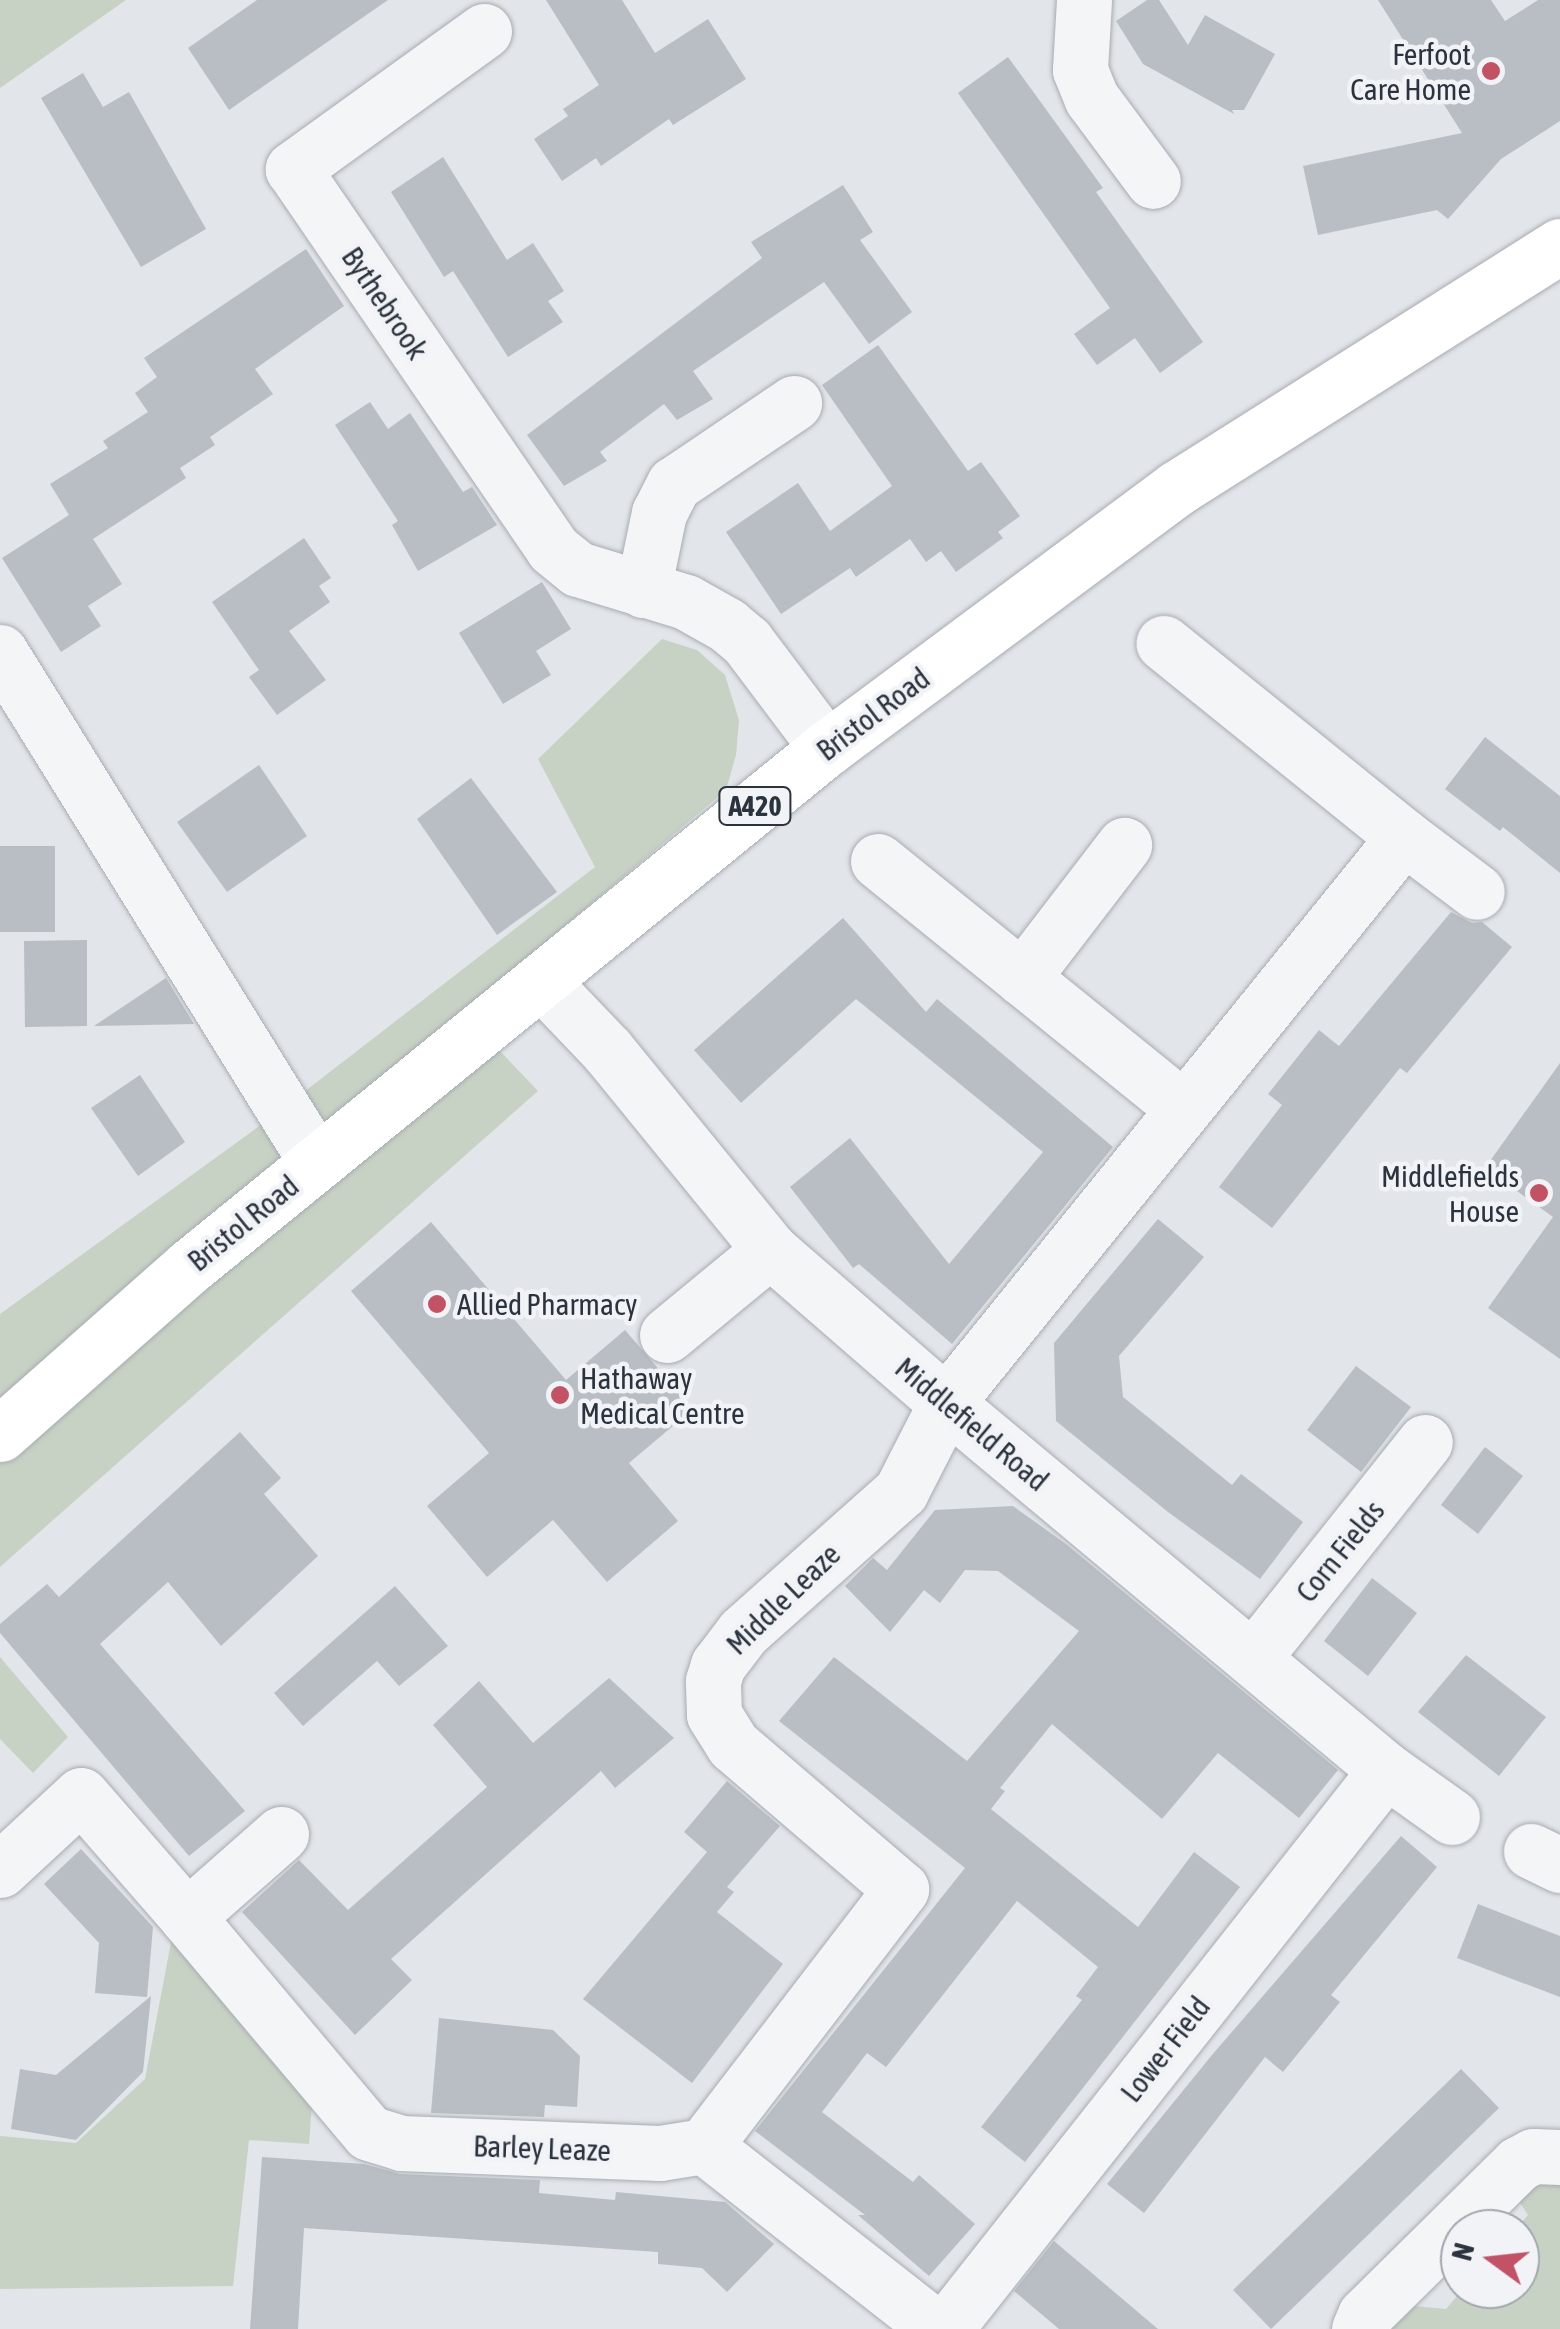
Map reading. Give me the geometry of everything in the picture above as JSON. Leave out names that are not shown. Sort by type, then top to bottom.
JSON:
[{"type":"main road","name":"Bristol Road","points":[[0,1434],[190,1266],[827,748],[1178,488],[1560,246]]},
{"type":"street","points":[[1084,0],[1080,70],[1092,99],[1153,181]]},
{"type":"street","name":"Bythebrook","points":[[484,31],[293,168],[553,549],[578,569],[686,602],[737,633],[827,748]]},
{"type":"street","points":[[643,590],[659,513],[674,484],[794,402]]},
{"type":"street","points":[[1164,643],[1477,892]]},
{"type":"street","points":[[0,652],[316,1163]]},
{"type":"street","name":"Middle Leaze","points":[[704,2146],[902,1889],[733,1746],[714,1714],[712,1680],[736,1640],[901,1490],[946,1404],[1404,837]]},
{"type":"street","points":[[1022,978],[1124,845]]},
{"type":"street","points":[[878,861],[1183,1108]]},
{"type":"street","name":"Middlefield Road","points":[[541,981],[607,1050],[770,1250],[946,1404],[1386,1770],[1452,1817]]},
{"type":"street","points":[[666,1335],[770,1250]]},
{"type":"street","name":"Corn Fields","points":[[1252,1658],[1425,1442]]},
{"type":"street","name":"Lower Field","points":[[946,2329],[1386,1770]]},
{"type":"street","name":"Barley Leaze","points":[[0,1870],[81,1795],[187,1916],[345,2110],[369,2133],[421,2144],[660,2153],[704,2146]]},
{"type":"street","points":[[187,1916],[281,1834]]},
{"type":"street","points":[[704,2146],[936,2329]]},
{"type":"street","points":[[1360,2329],[1366,2315],[1518,2164],[1533,2156],[1560,2158]]},
{"type":"green space","points":[[0,0],[126,0],[0,88]]},
{"type":"green space","points":[[662,639],[697,650],[725,675],[739,720],[736,755],[726,790],[463,1012],[538,1091],[0,1567],[0,1314],[269,1119],[595,867],[538,759]]},
{"type":"green space","points":[[0,1657],[68,1737],[33,1773],[0,1739]]},
{"type":"green space","points":[[173,1932],[312,2104],[309,2144],[249,2140],[233,2286],[0,2289],[0,2136],[76,2143],[145,2079]]},
{"type":"green space","points":[[1560,2182],[1560,2329],[1380,2329],[1403,2305],[1540,2309],[1540,2209],[1524,2209],[1515,2195],[1521,2185]]},
{"type":"building","points":[[257,0],[388,0],[229,110],[188,48]]},
{"type":"building","points":[[546,0],[622,0],[655,53],[708,19],[746,79],[673,125],[669,119],[601,166],[596,158],[562,181],[534,139],[568,116],[563,109],[599,85]]},
{"type":"building","points":[[1147,0],[1159,0],[1188,45],[1205,15],[1275,54],[1244,110],[1232,110],[1234,114],[1143,64],[1116,21]]},
{"type":"building","name":"Ferfoot Care Home","points":[[1378,0],[1491,0],[1505,21],[1538,0],[1560,0],[1560,121],[1501,159],[1448,219],[1437,210],[1318,235],[1303,166],[1462,133]]},
{"type":"building","points":[[1008,57],[1103,188],[1096,192],[1203,342],[1160,373],[1135,338],[1097,365],[1074,334],[1110,308],[958,93]]},
{"type":"building","points":[[83,73],[103,107],[129,92],[206,229],[141,267],[41,98]]},
{"type":"building","points":[[443,157],[507,260],[533,243],[564,291],[548,301],[563,322],[508,357],[453,271],[444,277],[391,192]]},
{"type":"building","points":[[843,185],[873,232],[860,240],[912,312],[869,344],[824,282],[693,371],[713,399],[677,420],[664,404],[600,452],[607,461],[564,486],[527,435],[762,258],[751,242]]},
{"type":"building","points":[[306,249],[344,306],[255,369],[273,394],[210,437],[215,445],[180,468],[186,478],[93,539],[122,584],[88,606],[101,626],[61,652],[2,558],[69,515],[50,484],[108,448],[103,441],[148,412],[135,393],[157,377],[144,358]]},
{"type":"building","points":[[878,345],[968,471],[981,462],[1020,516],[998,532],[1003,538],[956,572],[941,551],[926,562],[910,539],[856,577],[850,568],[781,614],[726,532],[798,483],[830,531],[892,486],[822,385]]},
{"type":"building","points":[[370,402],[388,429],[410,413],[463,492],[472,487],[497,525],[418,571],[392,525],[398,521],[335,425]]},
{"type":"building","points":[[304,538],[331,578],[319,586],[330,602],[289,631],[326,680],[277,715],[249,677],[259,670],[212,602]]},
{"type":"building","points":[[542,582],[571,629],[536,651],[551,675],[503,704],[459,633]]},
{"type":"building","points":[[1485,737],[1560,796],[1560,873],[1503,827],[1500,831],[1445,789]]},
{"type":"building","points":[[259,765],[307,836],[227,892],[177,822]]},
{"type":"building","points":[[471,778],[557,892],[497,935],[417,819]]},
{"type":"building","points":[[0,846],[55,846],[55,932],[0,932]]},
{"type":"building","points":[[1451,912],[1472,923],[1482,922],[1512,947],[1407,1073],[1400,1068],[1272,1228],[1219,1187],[1282,1105],[1268,1094],[1319,1030],[1339,1046]]},
{"type":"building","points":[[843,918],[926,1012],[937,999],[1113,1147],[952,1344],[859,1264],[853,1268],[790,1187],[850,1138],[949,1264],[1043,1152],[856,999],[741,1103],[694,1050]]},
{"type":"building","points":[[87,940],[87,1026],[25,1027],[24,941]]},
{"type":"building","points":[[166,978],[194,1024],[94,1026]]},
{"type":"building","name":"Middlefields House","points":[[1560,1063],[1560,1359],[1488,1308],[1553,1217],[1485,1168]]},
{"type":"building","points":[[140,1075],[185,1142],[138,1176],[91,1108]]},
{"type":"building","points":[[1158,1219],[1204,1257],[1119,1356],[1123,1397],[1232,1485],[1241,1474],[1303,1522],[1260,1579],[1168,1512],[1056,1421],[1054,1343]]},
{"type":"building","name":"Hathaway Medical Centre","points":[[431,1222],[566,1380],[625,1330],[693,1409],[629,1463],[678,1521],[607,1582],[553,1520],[487,1577],[427,1506],[489,1453],[351,1291]]},
{"type":"building","points":[[1356,1366],[1411,1407],[1361,1472],[1307,1430]]},
{"type":"building","points":[[240,1432],[281,1478],[264,1494],[318,1556],[221,1646],[168,1582],[100,1644],[245,1811],[189,1856],[0,1633],[0,1624],[47,1584],[59,1597]]},
{"type":"building","points":[[1485,1447],[1523,1476],[1478,1534],[1441,1505]]},
{"type":"building","points":[[1013,1506],[1066,1544],[1338,1770],[1299,1818],[1218,1753],[1162,1819],[1052,1724],[1000,1788],[1005,1791],[991,1809],[1138,1927],[1194,1852],[1240,1887],[1025,2162],[981,2127],[1082,2000],[1076,1996],[1098,1967],[1017,1901],[886,2067],[867,2053],[822,2112],[913,2182],[919,2175],[975,2224],[929,2276],[858,2215],[865,2215],[755,2131],[965,1868],[779,1721],[834,1657],[967,1761],[1079,1631],[998,1571],[965,1570],[940,1603],[924,1590],[890,1632],[845,1586],[873,1558],[887,1570],[935,1510]]},
{"type":"building","points":[[1372,1578],[1417,1613],[1368,1676],[1324,1641]]},
{"type":"building","points":[[395,1586],[448,1646],[399,1686],[377,1661],[303,1726],[274,1693]]},
{"type":"building","points":[[1466,1655],[1546,1717],[1499,1776],[1418,1712]]},
{"type":"building","points":[[609,1678],[674,1738],[615,1788],[601,1771],[391,1959],[412,1980],[355,2035],[242,1912],[299,1860],[348,1910],[487,1787],[433,1725],[479,1681],[533,1743]]},
{"type":"building","points":[[727,1781],[780,1826],[727,1887],[734,1892],[717,1912],[783,1964],[692,2083],[583,1999],[707,1852],[684,1832]]},
{"type":"building","points":[[1401,1836],[1437,1867],[1331,1995],[1340,2002],[1283,2072],[1265,2057],[1144,2213],[1107,2184],[1212,2055]]},
{"type":"building","points":[[81,1849],[153,1927],[147,1997],[95,1993],[99,1943],[44,1884]]},
{"type":"building","points":[[1478,1904],[1560,1936],[1560,1997],[1457,1958]]},
{"type":"building","points":[[151,1996],[143,2072],[76,2140],[11,2129],[20,2069],[56,2075]]},
{"type":"building","points":[[439,2018],[553,2030],[580,2056],[577,2107],[545,2105],[544,2117],[431,2113]]},
{"type":"building","points":[[1461,2069],[1499,2108],[1271,2329],[1233,2290]]},
{"type":"building","points":[[262,2157],[364,2164],[400,2174],[540,2180],[539,2193],[615,2200],[616,2192],[725,2202],[774,2244],[727,2292],[702,2268],[658,2264],[658,2252],[304,2228],[298,2329],[250,2329]]},
{"type":"building","points":[[1054,2241],[1158,2329],[1059,2329],[1014,2291]]},
{"type":"place","name":"Ferfoot Care Home","points":[[1491,71]]},
{"type":"place","name":"Middlefields House","points":[[1539,1193]]},
{"type":"place","name":"Allied Pharmacy","points":[[437,1304]]},
{"type":"place","name":"Hathaway Medical Centre","points":[[560,1395]]}]
